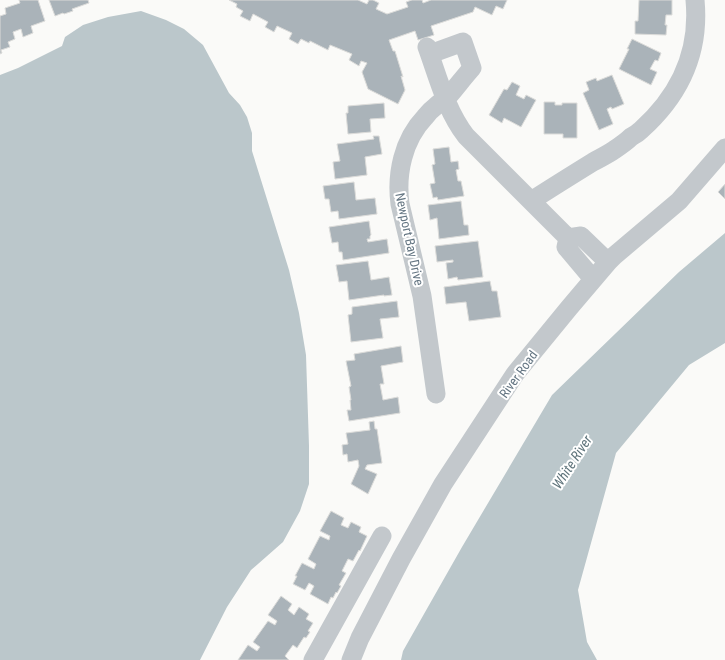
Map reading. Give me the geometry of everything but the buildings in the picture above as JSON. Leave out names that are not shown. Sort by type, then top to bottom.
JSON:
[{"type":"street","points":[[531,201],[613,151],[641,131],[668,102],[680,81],[690,57],[695,31],[696,0]]},
{"type":"street","name":"Newport Bay Drive","points":[[436,394],[422,296],[400,204],[399,178],[400,167],[404,154],[415,129],[435,106],[446,99],[472,68],[463,42],[429,50],[446,99]]},
{"type":"street","points":[[446,99],[452,114],[466,136],[568,238]]},
{"type":"street","name":"River Road","points":[[351,660],[360,638],[400,558],[447,478],[515,374],[568,308],[608,262],[679,201],[725,148]]},
{"type":"street","points":[[568,238],[581,236],[608,262]]},
{"type":"street","points":[[568,238],[566,247],[593,279]]},
{"type":"street","points":[[313,660],[382,536]]},
{"type":"street","points":[[332,626],[360,638]]},
{"type":"water","points":[[141,11],[166,20],[184,29],[203,45],[229,93],[240,105],[247,117],[252,133],[252,151],[289,270],[299,313],[306,355],[309,484],[300,511],[283,542],[251,570],[227,607],[200,660],[0,660],[0,75],[18,68],[62,46],[65,37],[83,25],[108,17]]},
{"type":"water","name":"White River","points":[[725,233],[725,343],[689,365],[616,453],[578,590],[587,642],[597,660],[401,660],[403,651],[462,547],[552,395],[679,272]]}]
